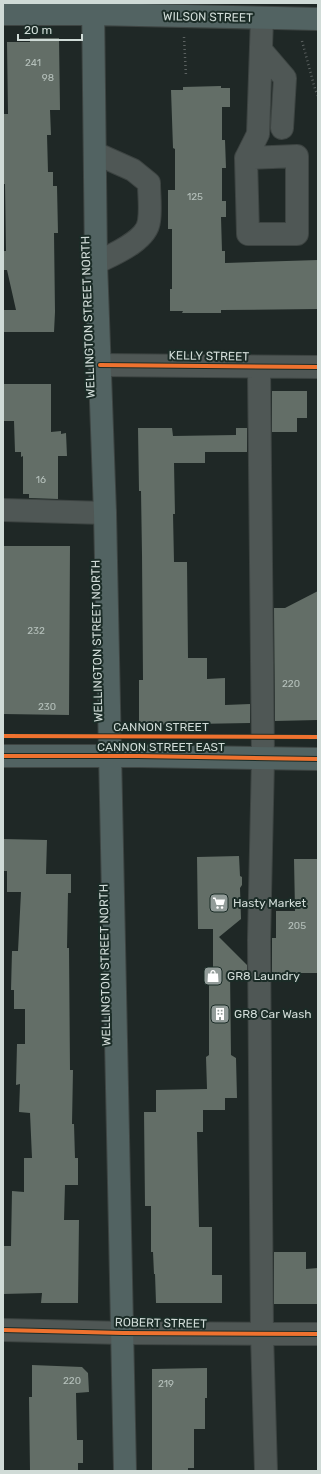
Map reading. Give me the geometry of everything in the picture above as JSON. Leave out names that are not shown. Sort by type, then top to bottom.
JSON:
[{"type":"main road","name":"WILSON STREET","points":[[3,14],[93,9],[184,16],[307,19]]},
{"type":"main road","name":"WELLINGTON STREET NORTH","points":[[93,9],[96,263],[105,513],[125,1471]]},
{"type":"main road","name":"CANNON STREET EAST","points":[[3,756],[318,759]]},
{"type":"street","points":[[246,158],[258,134],[262,18]]},
{"type":"street","points":[[261,50],[285,78],[282,128]]},
{"type":"street","points":[[95,153],[133,170],[149,183],[150,222],[144,232],[133,244],[96,263]]},
{"type":"street","name":"KELLY STREET","points":[[100,365],[318,368]]},
{"type":"street","points":[[259,367],[263,759],[259,940],[262,1334],[266,1471]]},
{"type":"street","points":[[3,510],[105,513]]},
{"type":"street","name":"ROBERT STREET","points":[[3,1330],[123,1333],[318,1334]]},
{"type":"path","points":[[184,16],[186,76]]},
{"type":"path","points":[[307,19],[315,89],[318,96]]},
{"type":"building","points":[[30,38],[59,38],[60,110],[50,110],[51,135],[47,135],[48,172],[53,172],[53,186],[57,186],[58,233],[54,233],[54,332],[3,332],[3,310],[16,310],[7,270],[3,270],[3,251],[6,251],[5,184],[3,184],[3,114],[8,114],[7,42],[30,42]]},
{"type":"building","points":[[221,86],[221,88],[230,88],[230,107],[222,107],[222,140],[225,140],[226,168],[222,168],[222,201],[226,201],[226,217],[221,217],[222,251],[225,251],[225,263],[318,260],[318,309],[221,310],[221,313],[182,313],[183,311],[170,311],[170,289],[172,289],[172,229],[168,229],[168,190],[175,190],[175,149],[173,148],[171,90],[183,90],[183,87]]},
{"type":"building","points":[[3,384],[51,384],[51,432],[61,431],[61,434],[66,433],[67,456],[58,456],[58,499],[29,498],[29,494],[23,494],[23,456],[21,457],[21,452],[15,452],[14,421],[3,421]]},
{"type":"building","points":[[272,391],[307,391],[307,418],[297,418],[297,432],[272,432]]},
{"type":"building","points":[[138,428],[172,428],[173,436],[236,435],[236,428],[247,428],[247,452],[205,452],[205,463],[174,463],[175,514],[173,514],[174,562],[187,562],[188,658],[207,658],[207,679],[225,678],[225,705],[250,704],[250,723],[139,725],[139,680],[143,680],[141,491],[139,491]]},
{"type":"building","points":[[3,546],[70,546],[69,715],[3,714]]},
{"type":"building","points":[[318,591],[318,720],[275,721],[274,608],[285,608]]},
{"type":"building","points":[[3,839],[47,840],[46,874],[71,874],[71,893],[68,893],[67,948],[69,948],[70,1070],[73,1070],[72,1124],[74,1124],[75,1158],[78,1158],[78,1185],[65,1185],[64,1220],[79,1220],[78,1303],[41,1303],[42,1293],[3,1294],[3,1246],[11,1246],[12,1191],[24,1192],[24,1158],[32,1158],[30,1113],[19,1112],[20,1084],[16,1085],[17,1044],[25,1044],[25,1009],[14,1009],[14,990],[11,990],[12,951],[18,951],[21,892],[7,892],[7,871],[3,871]]},
{"type":"building","points":[[239,856],[240,876],[242,877],[242,885],[240,888],[241,919],[219,937],[247,965],[247,971],[230,971],[231,1055],[236,1058],[237,1098],[225,1098],[225,1110],[203,1110],[203,1132],[197,1132],[199,1227],[212,1227],[212,1275],[222,1275],[222,1303],[156,1303],[153,1252],[151,1252],[151,1206],[145,1206],[144,1112],[156,1112],[156,1090],[207,1089],[206,1057],[209,1055],[209,973],[213,973],[213,929],[198,929],[197,857]]},
{"type":"building","points":[[294,859],[318,859],[318,973],[272,973],[272,938],[276,938],[276,911],[295,911]]},
{"type":"building","points":[[274,1252],[306,1252],[306,1269],[318,1268],[318,1304],[274,1304]]},
{"type":"building","points":[[32,1365],[82,1367],[88,1373],[89,1392],[76,1393],[77,1440],[83,1440],[83,1463],[78,1463],[78,1471],[30,1471],[29,1397],[32,1397]]},
{"type":"building","points":[[207,1368],[205,1429],[194,1429],[194,1468],[188,1468],[188,1471],[152,1471],[152,1369]]},
{"type":"cycle path","points":[[100,365],[318,367]]},
{"type":"cycle path","name":"CANNON STREET","points":[[3,736],[318,737]]},
{"type":"cycle path","points":[[3,756],[138,756],[318,759]]},
{"type":"cycle path","points":[[3,1330],[123,1333],[318,1334]]},
{"type":"place","name":"Hasty Market","points":[[219,903]]},
{"type":"place","name":"GR8 Laundry","points":[[213,976]]},
{"type":"place","name":"GR8 Car Wash","points":[[220,1014]]}]
